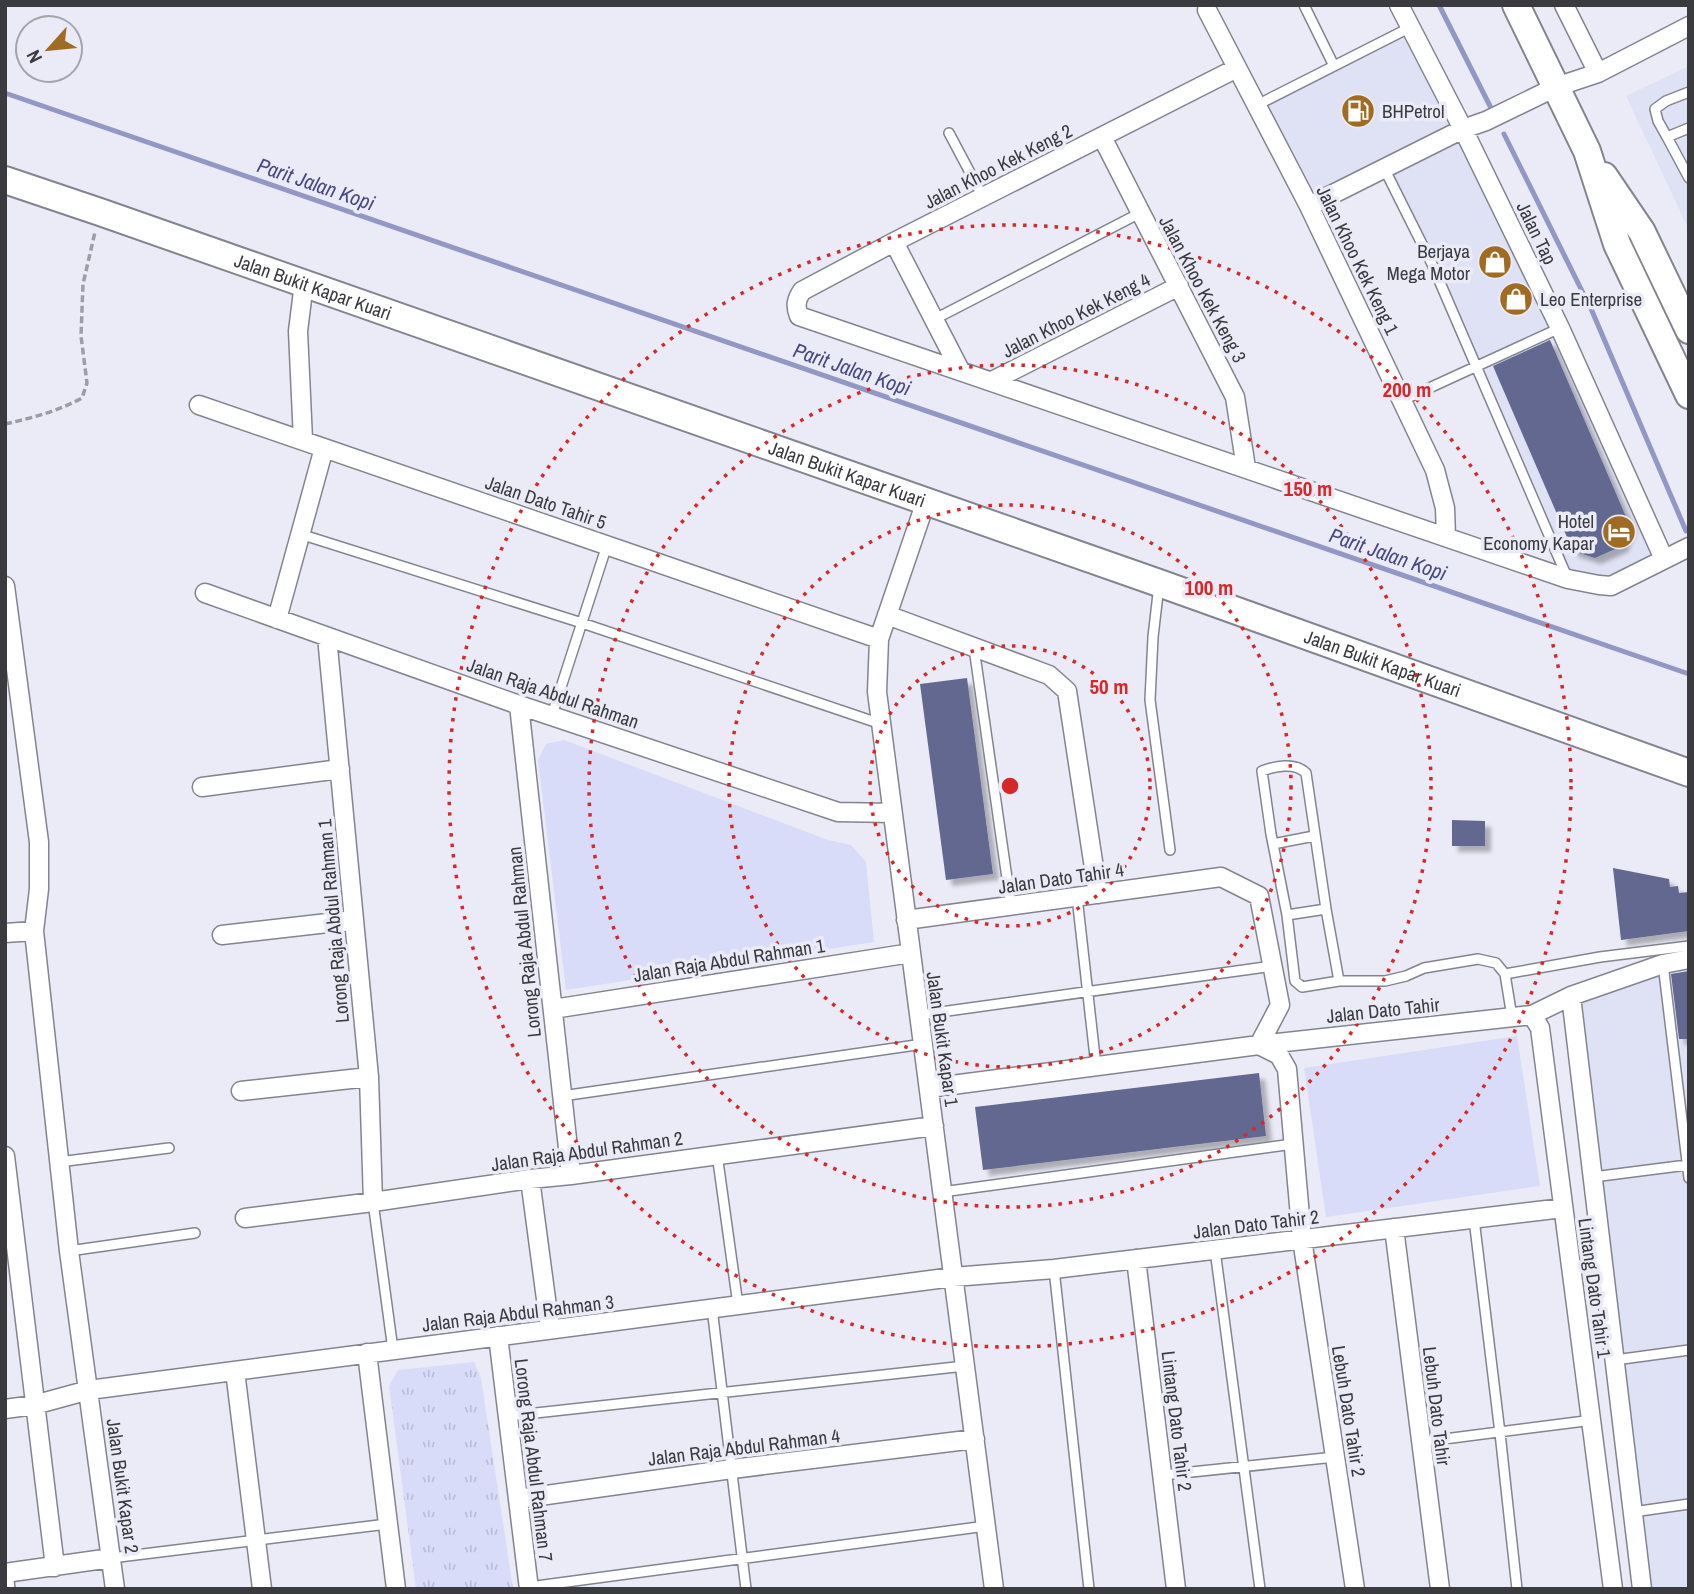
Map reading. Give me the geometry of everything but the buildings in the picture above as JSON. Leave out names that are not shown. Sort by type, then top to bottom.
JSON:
[{"type":"street","name":"Jalan Tap","points":[[1399,5],[1560,328],[1664,559]]},
{"type":"street","points":[[1517,5],[1587,151],[1617,244],[1689,395]]},
{"type":"street","points":[[1564,5],[1598,72]]},
{"type":"street","name":"Jalan Khoo Kek Keng 1","points":[[1207,10],[1309,206],[1435,470],[1445,508],[1446,537]]},
{"type":"street","points":[[1309,206],[1463,129],[1486,121],[1556,87],[1598,72],[1689,26]]},
{"type":"street","name":"Jalan Khoo Kek Keng 2","points":[[960,370],[799,316],[797,298],[802,291],[894,242],[1237,68]]},
{"type":"street","name":"Jalan Khoo Kek Keng 3","points":[[1102,137],[1236,397],[1246,468]]},
{"type":"street","points":[[1587,151],[1642,232],[1689,330]]},
{"type":"street","name":"Jalan Bukit Kapar Kuari","points":[[5,180],[1159,583],[1689,773]]},
{"type":"street","points":[[894,242],[960,370],[1567,579],[1611,586],[1686,548]]},
{"type":"street","points":[[303,440],[298,331],[304,283]]},
{"type":"street","name":"Jalan Khoo Kek Keng 4","points":[[992,381],[1178,286]]},
{"type":"street","name":"Jalan Dato Tahir 5","points":[[199,405],[879,639]]},
{"type":"street","points":[[277,619],[324,448]]},
{"type":"street","name":"Jalan Bukit Kapar 1","points":[[926,501],[879,639],[877,692],[994,1589]]},
{"type":"street","name":"Jalan Bukit Kapar 2","points":[[5,586],[39,842],[39,889],[34,931],[59,1162],[115,1589]]},
{"type":"street","name":"Jalan Raja Abdul Rahman","points":[[205,593],[519,705],[838,812],[892,813]]},
{"type":"street","points":[[887,615],[1049,675],[1067,691],[1098,894]]},
{"type":"street","name":"Lorong Raja Abdul Rahman 1","points":[[327,637],[369,1077],[373,1202]]},
{"type":"street","name":"Lorong Raja Abdul Rahman","points":[[519,705],[571,1175]]},
{"type":"street","points":[[202,787],[340,769]]},
{"type":"street","name":"Jalan Dato Tahir 4","points":[[906,920],[1221,877],[1259,896],[1273,966]]},
{"type":"street","points":[[222,935],[354,920]]},
{"type":"street","points":[[5,933],[34,931]]},
{"type":"street","name":"Jalan Raja Abdul Rahman 1","points":[[553,1009],[911,953]]},
{"type":"street","points":[[1512,1017],[1532,1015],[1571,996],[1663,964],[1689,959]]},
{"type":"street","points":[[1259,1045],[1280,1005],[1273,966]]},
{"type":"street","points":[[1571,996],[1642,1589]]},
{"type":"street","name":"Lintang Dato Tahir 1","points":[[1532,1015],[1541,1027],[1614,1589]]},
{"type":"street","name":"Jalan Dato Tahir","points":[[929,1088],[1259,1045],[1512,1017]]},
{"type":"street","name":"Lebuh Dato Tahir 2","points":[[1259,1045],[1279,1055],[1287,1069],[1302,1239],[1355,1589]]},
{"type":"street","points":[[241,1091],[369,1077]]},
{"type":"street","name":"Jalan Raja Abdul Rahman 2","points":[[245,1219],[934,1126]]},
{"type":"street","points":[[5,1156],[55,1567]]},
{"type":"street","points":[[530,1179],[550,1329]]},
{"type":"street","name":"Jalan Dato Tahir 2","points":[[953,1277],[1054,1269],[1563,1208]]},
{"type":"street","name":"Lebuh Dato Tahir","points":[[1394,1228],[1440,1589]]},
{"type":"street","name":"Lintang Dato Tahir 2","points":[[1136,1259],[1176,1589]]},
{"type":"street","name":"Jalan Raja Abdul Rahman 3","points":[[5,1409],[34,1405],[89,1390],[953,1277]]},
{"type":"street","name":"Lorong Raja Abdul Rahman 7","points":[[498,1336],[529,1588]]},
{"type":"street","points":[[368,1353],[396,1589]]},
{"type":"street","points":[[235,1371],[262,1589]]},
{"type":"street","name":"Jalan Raja Abdul Rahman 4","points":[[518,1499],[975,1439]]},
{"type":"street","points":[[8,1578],[111,1558]]},
{"type":"lane","points":[[1304,5],[1334,66]]},
{"type":"lane","points":[[1257,105],[1410,27]]},
{"type":"lane","points":[[1689,92],[1666,101],[1655,109],[1658,121],[1689,178]]},
{"type":"lane","points":[[1667,137],[1689,128]]},
{"type":"lane","points":[[949,132],[983,197]]},
{"type":"lane","points":[[1384,167],[1432,264],[1567,579]]},
{"type":"lane","points":[[933,320],[1140,213]]},
{"type":"lane","points":[[1403,400],[1560,328]]},
{"type":"lane","points":[[300,534],[582,623],[881,723]]},
{"type":"lane","points":[[552,715],[607,545]]},
{"type":"lane","points":[[1159,583],[1150,700],[1171,850]]},
{"type":"lane","points":[[974,647],[1011,906]]},
{"type":"lane","points":[[1339,981],[1306,773],[1301,767],[1269,768],[1262,771],[1287,915],[1295,981],[1302,987],[1339,981],[1385,981],[1424,968],[1478,959],[1496,963],[1506,974],[1512,1017]]},
{"type":"lane","points":[[1273,844],[1314,836]]},
{"type":"lane","points":[[1077,897],[1096,1066]]},
{"type":"lane","points":[[1287,915],[1326,909]]},
{"type":"lane","points":[[1506,974],[1601,957],[1689,946]]},
{"type":"lane","points":[[1663,964],[1689,1178]]},
{"type":"lane","points":[[919,1015],[1273,966]]},
{"type":"lane","points":[[562,1096],[923,1044]]},
{"type":"lane","points":[[942,1192],[1293,1144]]},
{"type":"lane","points":[[59,1162],[169,1147]]},
{"type":"lane","points":[[717,1154],[738,1305]]},
{"type":"lane","points":[[1593,1177],[1687,1165]]},
{"type":"lane","points":[[373,1202],[393,1350]]},
{"type":"lane","points":[[1474,1219],[1517,1589]]},
{"type":"lane","points":[[69,1251],[195,1233]]},
{"type":"lane","points":[[1215,1250],[1260,1589]]},
{"type":"lane","points":[[1054,1269],[1089,1589]]},
{"type":"lane","points":[[712,1308],[746,1589]]},
{"type":"lane","points":[[1615,1360],[1689,1350]]},
{"type":"lane","points":[[508,1416],[965,1366]]},
{"type":"lane","points":[[1421,1442],[1593,1420]]},
{"type":"lane","points":[[1163,1475],[1335,1457]]},
{"type":"lane","points":[[1633,1511],[1689,1504]]},
{"type":"lane","points":[[111,1558],[387,1524]]},
{"type":"lane","points":[[529,1588],[986,1525]]},
{"type":"path","points":[[5,424],[64,408],[82,398],[87,383],[81,336],[83,284],[100,212]]},
{"type":"shaded area","points":[[1406,34],[1463,144],[1558,341],[1655,555],[1608,580],[1570,572],[1385,161],[1313,197],[1266,106]]},
{"type":"shaded area","points":[[1689,66],[1689,230],[1626,96]]},
{"type":"shaded area","points":[[1689,965],[1689,1589],[1650,1589],[1578,1001],[1669,968]]},
{"type":"green space","points":[[564,740],[828,840],[851,845],[866,862],[874,942],[566,990],[538,760],[546,744]]},
{"type":"green space","points":[[1517,1036],[1540,1186],[1326,1217],[1304,1068]]},
{"type":"green space","points":[[474,1362],[481,1378],[513,1589],[416,1589],[389,1386],[398,1370]]},
{"type":"waterway","points":[[1439,5],[1490,106]]},
{"type":"waterway","name":"Parit Jalan Kopi","points":[[5,93],[1689,674]]},
{"type":"waterway","points":[[1504,134],[1592,311],[1686,531]]},
{"type":"place","name":"BHPetrol","points":[[1358,111]]},
{"type":"place","name":"Berjaya Mega Motor","points":[[1495,262]]},
{"type":"place","name":"Leo Enterprise","points":[[1516,299]]},
{"type":"place","name":"Hotel Economy Kapar","points":[[1619,532]]}]
